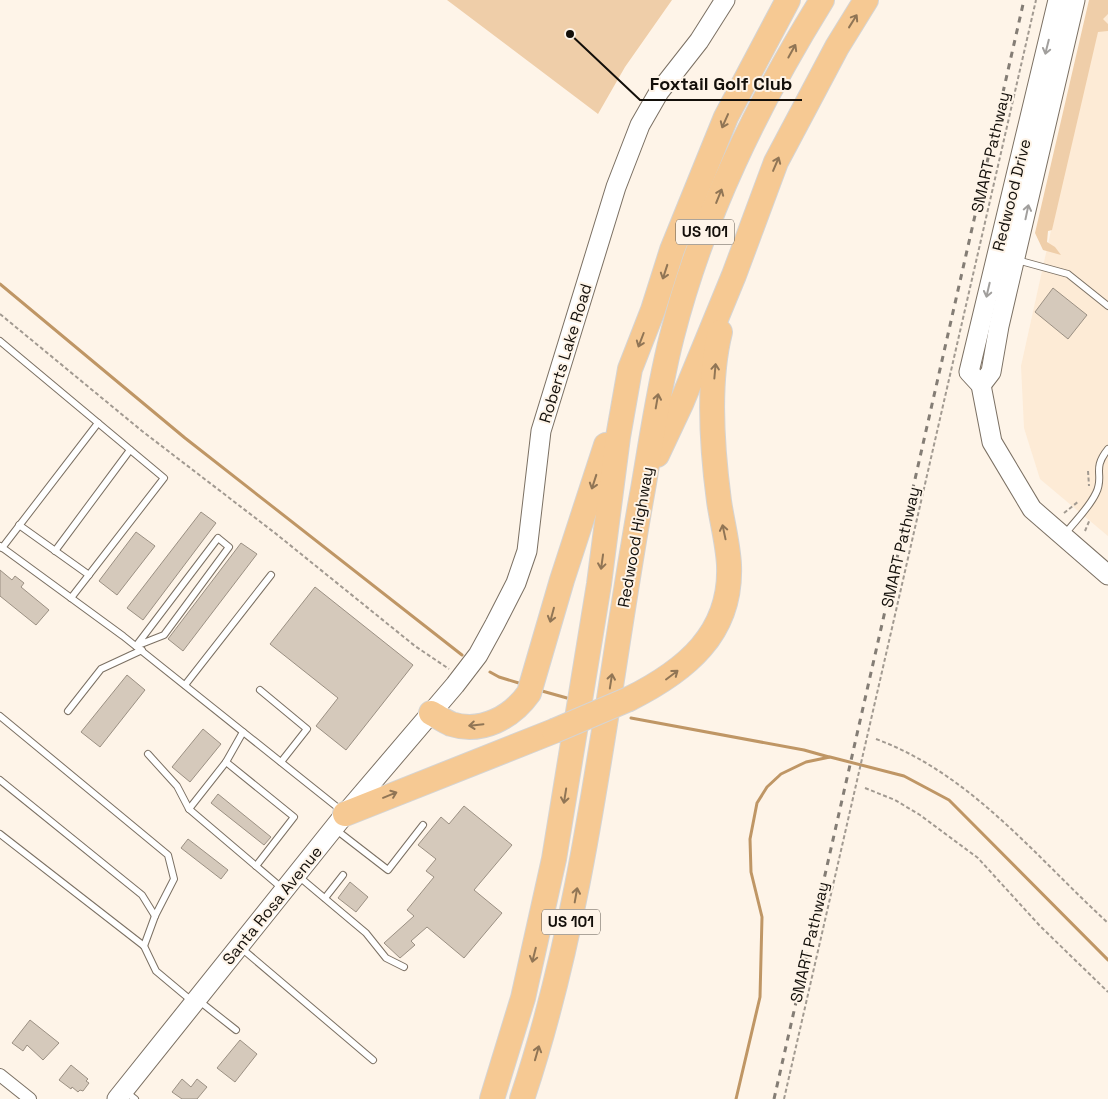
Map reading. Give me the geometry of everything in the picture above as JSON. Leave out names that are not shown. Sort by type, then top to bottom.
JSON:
[{"type":"highway","name":"Redwood Highway","points":[[492,1099],[523,998],[554,859],[599,584],[618,437],[630,369],[653,310],[672,250],[726,117],[788,0]]},
{"type":"highway","name":"Redwood Highway","points":[[522,1099],[554,992],[570,925],[661,382],[673,333],[699,248],[733,162],[822,0]]},
{"type":"highway","points":[[644,484],[734,275],[776,162],[837,47],[866,0]]},
{"type":"highway","points":[[340,821],[630,699],[663,682],[696,654],[710,637],[719,619],[726,597],[729,566],[712,448],[718,342],[734,275]]},
{"type":"highway","points":[[431,713],[452,724],[472,727],[491,723],[507,716],[519,707],[529,693],[538,669],[566,568],[630,369]]},
{"type":"street","name":"Roberts Lake Road","points":[[431,713],[478,655],[516,583],[527,551],[542,431],[616,187],[640,125],[659,92],[699,41],[725,0]]},
{"type":"street","name":"Redwood Drive","points":[[1058,0],[969,372],[981,385],[992,442],[1032,509],[1108,574]]},
{"type":"street","name":"Redwood Drive","points":[[981,385],[991,372],[999,326],[1016,260],[1075,0]]},
{"type":"street","name":"Santa Rosa Avenue","points":[[125,1096],[195,1001],[296,874],[431,713]]},
{"type":"street","points":[[0,1075],[30,1099]]},
{"type":"lane","points":[[997,255],[1068,274],[1108,306]]},
{"type":"lane","points":[[1,343],[164,478],[71,598]]},
{"type":"lane","points":[[98,423],[1,547],[139,648],[281,762],[388,870],[423,825]]},
{"type":"lane","points":[[1064,536],[1097,493],[1098,467],[1108,449]]},
{"type":"lane","points":[[55,550],[130,450]]},
{"type":"lane","points":[[20,524],[89,575]]},
{"type":"lane","points":[[68,711],[101,669],[164,635],[230,547],[218,538],[139,648]]},
{"type":"lane","points":[[185,685],[271,574]]},
{"type":"lane","points":[[260,690],[307,729],[281,762]]},
{"type":"lane","points":[[0,716],[168,855],[174,879],[155,916],[144,946]]},
{"type":"lane","points":[[189,809],[226,762],[243,732]]},
{"type":"lane","points":[[148,754],[177,786],[189,809],[284,890]]},
{"type":"lane","points":[[226,762],[294,817],[256,866]]},
{"type":"lane","points":[[0,780],[142,895],[155,916]]},
{"type":"lane","points":[[0,834],[144,946],[156,971],[236,1030]]},
{"type":"lane","points":[[296,874],[366,933],[386,958],[404,967]]},
{"type":"lane","points":[[324,898],[343,875]]},
{"type":"lane","points":[[239,946],[373,1060]]},
{"type":"path","name":"SMART Pathway","points":[[784,1099],[1036,0]]},
{"type":"path","points":[[0,314],[142,431],[275,533],[458,682]]},
{"type":"path","points":[[1088,472],[1088,488]]},
{"type":"path","points":[[1064,513],[1079,501]]},
{"type":"path","points":[[1085,531],[1094,514]]},
{"type":"path","points":[[876,739],[920,758],[956,781],[1031,847],[1108,923]]},
{"type":"path","points":[[865,788],[895,800],[912,810],[978,858],[1040,926],[1108,992]]},
{"type":"shaded area","points":[[447,0],[672,0],[625,67],[598,114]]},
{"type":"shaded area","points":[[1089,0],[1108,0],[1108,14],[1103,19],[1108,24],[1108,31],[1098,32],[1052,230],[1048,231],[1047,242],[1055,247],[1061,255],[1043,250],[1035,233]]},
{"type":"shaded area","points":[[1102,0],[1108,0],[1108,536],[1040,479],[1024,428],[1021,366]]},
{"type":"building","points":[[1053,288],[1087,315],[1068,339],[1035,312]]},
{"type":"building","points":[[201,512],[216,523],[143,620],[127,608]]},
{"type":"building","points":[[136,532],[155,546],[117,595],[99,581]]},
{"type":"building","points":[[241,543],[257,554],[183,651],[168,639]]},
{"type":"building","points":[[0,570],[12,580],[15,576],[24,583],[21,587],[49,610],[36,625],[0,596]]},
{"type":"building","points":[[315,587],[413,665],[346,750],[316,726],[338,698],[270,644]]},
{"type":"building","points":[[127,675],[145,690],[100,747],[81,732]]},
{"type":"building","points":[[203,729],[221,744],[190,782],[172,767]]},
{"type":"building","points":[[218,794],[271,837],[264,845],[211,803]]},
{"type":"building","points":[[464,806],[512,845],[474,890],[502,913],[464,958],[427,927],[411,941],[415,945],[400,958],[384,943],[414,916],[407,910],[434,877],[426,871],[436,859],[418,845],[441,817],[449,824]]},
{"type":"building","points":[[188,839],[228,870],[221,879],[181,848]]},
{"type":"building","points":[[350,882],[368,897],[356,912],[338,898]]},
{"type":"building","points":[[30,1020],[59,1043],[43,1060],[27,1045],[23,1051],[12,1043]]},
{"type":"building","points":[[240,1040],[257,1054],[235,1082],[217,1068]]},
{"type":"building","points":[[71,1065],[88,1079],[86,1081],[89,1083],[83,1091],[80,1090],[78,1092],[72,1087],[71,1089],[59,1080]]},
{"type":"building","points":[[182,1079],[191,1087],[197,1079],[207,1087],[197,1099],[182,1099],[172,1092]]},
{"type":"waterway","points":[[0,284],[185,438],[462,655]]},
{"type":"waterway","points":[[490,672],[499,677],[522,684]]},
{"type":"waterway","points":[[542,691],[567,698]]},
{"type":"waterway","points":[[631,718],[804,750],[829,757]]},
{"type":"waterway","points":[[736,1099],[760,997],[762,917],[751,872],[750,839],[757,803],[767,787],[781,774],[806,762],[830,757],[904,776],[949,800],[1108,960]]},
{"type":"railway","points":[[774,1099],[1024,0]]},
{"type":"place","name":"Foxtail Golf Club","points":[[570,34]]}]
